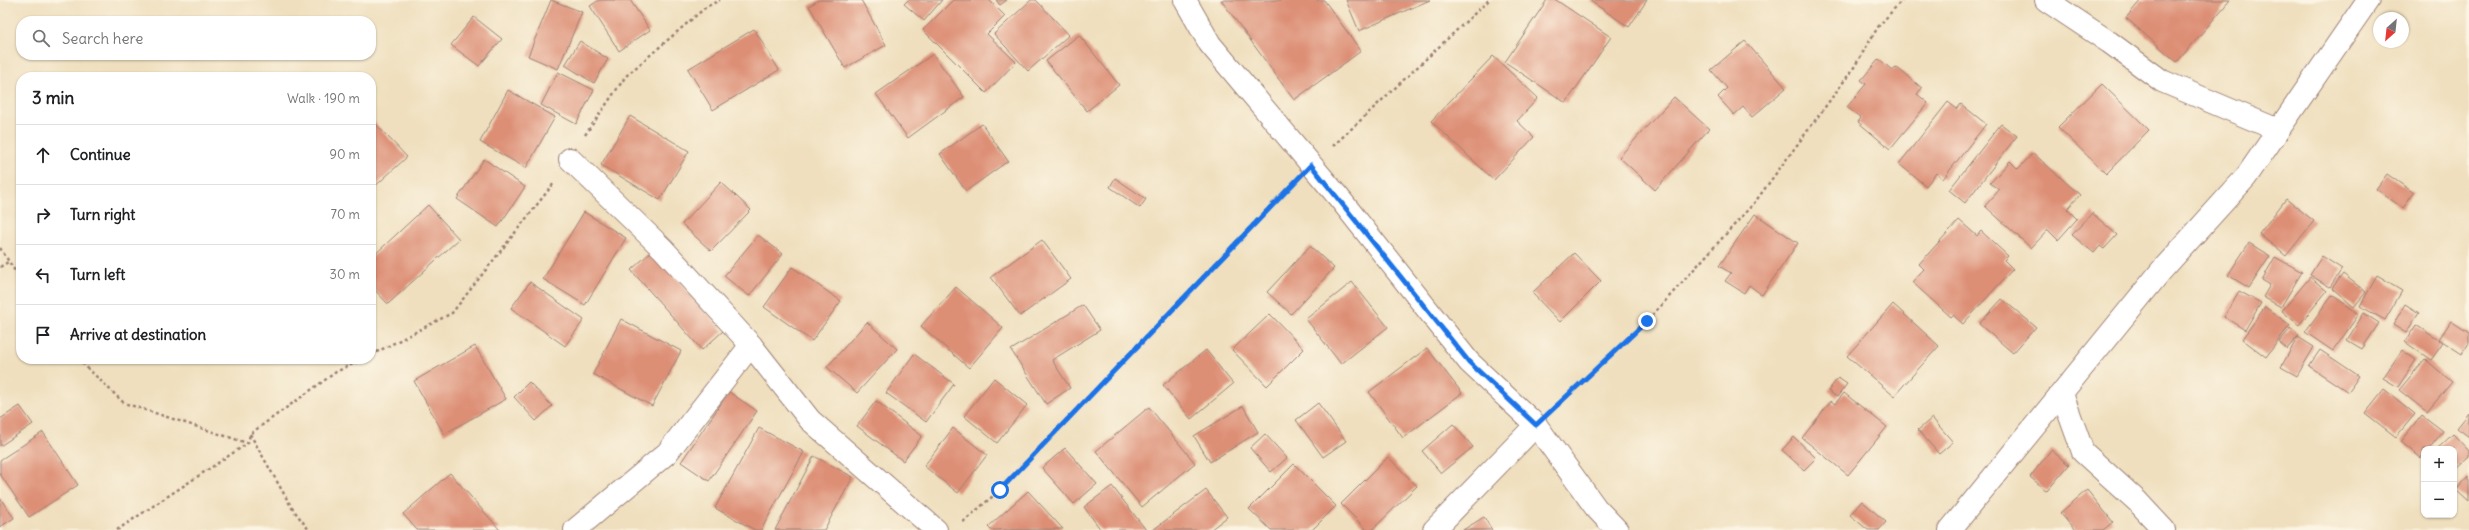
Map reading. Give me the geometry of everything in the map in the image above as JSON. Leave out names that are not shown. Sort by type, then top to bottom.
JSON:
[{"type":"street","points":[[1185,0],[1210,44],[1311,165],[1469,362],[1536,425],[1596,508],[1617,530]]},
{"type":"street","points":[[2046,0],[2162,81],[2278,130]]},
{"type":"street","points":[[1950,530],[2161,271],[2246,177],[2368,0]]},
{"type":"street","points":[[570,158],[663,248],[751,345],[810,420],[936,530]]},
{"type":"street","points":[[575,530],[667,453],[751,345]]},
{"type":"street","points":[[2062,394],[2083,452],[2137,501],[2164,530]]},
{"type":"street","points":[[1434,530],[1536,425]]},
{"type":"path","points":[[958,525],[1000,490],[1311,165],[1489,0]]},
{"type":"path","points":[[1536,425],[1647,321],[1755,202],[1853,69],[1878,28],[1902,0]]},
{"type":"path","points":[[0,248],[16,273]]},
{"type":"path","points":[[0,267],[8,262]]},
{"type":"path","points":[[83,364],[124,403],[248,443]]},
{"type":"path","points":[[117,530],[248,443],[250,434],[336,372],[352,364]]},
{"type":"path","points":[[250,434],[292,508],[310,530]]},
{"type":"building","points":[[551,0],[582,12],[558,69],[528,56]]},
{"type":"building","points":[[599,0],[630,0],[650,30],[619,51],[590,6]]},
{"type":"building","points":[[819,0],[861,0],[886,45],[845,68],[809,6]]},
{"type":"building","points":[[908,0],[942,0],[924,21],[904,4]]},
{"type":"building","points":[[953,0],[989,0],[1005,16],[987,34],[1016,62],[986,93],[923,30]]},
{"type":"building","points":[[996,0],[1007,0],[1000,5]]},
{"type":"building","points":[[1031,0],[1036,0],[1069,35],[1028,71],[994,34]]},
{"type":"building","points":[[1221,0],[1324,0],[1361,51],[1294,100]]},
{"type":"building","points":[[1346,0],[1430,0],[1359,31]]},
{"type":"building","points":[[1547,0],[1556,0],[1611,37],[1566,103],[1505,62]]},
{"type":"building","points":[[1589,0],[1647,0],[1629,27]]},
{"type":"building","points":[[2141,0],[2230,0],[2177,62],[2126,18]]},
{"type":"building","points":[[474,17],[502,39],[479,66],[451,45]]},
{"type":"building","points":[[754,29],[779,70],[713,110],[688,69]]},
{"type":"building","points":[[1079,35],[1119,85],[1087,111],[1046,61]]},
{"type":"building","points":[[580,41],[608,59],[594,83],[565,65]]},
{"type":"building","points":[[1745,41],[1786,88],[1752,117],[1743,107],[1734,115],[1718,97],[1727,88],[1711,70]]},
{"type":"building","points":[[933,54],[964,97],[908,138],[876,94]]},
{"type":"building","points":[[1493,56],[1538,98],[1517,121],[1534,137],[1494,180],[1431,121]]},
{"type":"building","points":[[1879,59],[1892,70],[1896,67],[1922,88],[1917,94],[1928,103],[1890,149],[1858,122],[1861,118],[1847,107],[1866,84],[1861,80]]},
{"type":"building","points":[[558,72],[594,90],[576,124],[541,105]]},
{"type":"building","points":[[2102,84],[2149,130],[2106,174],[2058,127]]},
{"type":"building","points":[[508,90],[555,117],[526,168],[480,142]]},
{"type":"building","points":[[1674,97],[1709,129],[1655,190],[1619,157]]},
{"type":"building","points":[[1948,102],[1957,109],[1961,104],[1986,124],[1943,179],[1936,173],[1926,186],[1899,164]]},
{"type":"building","points":[[630,116],[689,151],[660,200],[601,165]]},
{"type":"building","points":[[376,124],[407,157],[376,185]]},
{"type":"building","points":[[982,124],[1008,161],[966,191],[940,154]]},
{"type":"building","points":[[2001,124],[2017,136],[1965,203],[1949,190]]},
{"type":"building","points":[[2033,153],[2080,195],[2067,209],[2077,219],[2058,240],[2048,230],[2031,248],[1985,206],[1999,190],[1990,183],[2010,161],[2018,169]]},
{"type":"building","points":[[484,159],[525,187],[498,227],[457,199]]},
{"type":"building","points":[[2387,174],[2414,193],[2403,208],[2376,189]]},
{"type":"building","points":[[1115,178],[1146,199],[1140,208],[1110,187]]},
{"type":"building","points":[[721,182],[751,210],[711,251],[682,224]]},
{"type":"building","points":[[2286,199],[2314,221],[2286,256],[2259,234]]},
{"type":"building","points":[[428,205],[459,239],[388,304],[376,291],[376,253]]},
{"type":"building","points":[[584,212],[626,238],[585,305],[543,279]]},
{"type":"building","points":[[2092,213],[2117,235],[2104,249],[2100,246],[2094,253],[2072,235]]},
{"type":"building","points":[[1755,214],[1798,243],[1762,295],[1749,285],[1744,293],[1725,281],[1731,273],[1719,266]]},
{"type":"building","points":[[1959,220],[1977,236],[1981,231],[2008,256],[2004,260],[2013,269],[1963,324],[1953,315],[1951,317],[1912,282],[1924,269],[1919,264]]},
{"type":"building","points":[[758,235],[783,254],[749,296],[724,276]]},
{"type":"building","points":[[1042,240],[1071,279],[1020,316],[991,277]]},
{"type":"building","points":[[2249,243],[2270,256],[2249,288],[2228,275]]},
{"type":"building","points":[[1310,246],[1334,268],[1291,314],[1267,292]]},
{"type":"building","points":[[652,251],[723,331],[702,350],[631,270]]},
{"type":"building","points":[[1574,253],[1601,281],[1560,322],[1532,293]]},
{"type":"building","points":[[2322,256],[2342,269],[2330,287],[2310,275]]},
{"type":"building","points":[[2275,257],[2302,272],[2281,307],[2263,297],[2270,285],[2262,280]]},
{"type":"building","points":[[792,267],[841,301],[812,341],[764,307]]},
{"type":"building","points":[[2343,274],[2366,292],[2354,307],[2332,288]]},
{"type":"building","points":[[2377,276],[2402,291],[2385,320],[2360,306]]},
{"type":"building","points":[[2310,277],[2327,291],[2299,325],[2282,311]]},
{"type":"building","points":[[530,282],[584,320],[565,346],[511,308]]},
{"type":"building","points":[[1352,282],[1388,327],[1341,364],[1306,319]]},
{"type":"building","points":[[956,287],[1003,328],[969,368],[921,326]]},
{"type":"building","points":[[2239,291],[2261,303],[2245,330],[2224,317]]},
{"type":"building","points":[[2332,295],[2359,314],[2333,351],[2305,332]]},
{"type":"building","points":[[2002,299],[2036,327],[2013,353],[1979,324]]},
{"type":"building","points":[[1893,304],[1939,346],[1894,396],[1847,356]]},
{"type":"building","points":[[2405,304],[2419,313],[2406,333],[2393,325]]},
{"type":"building","points":[[1083,305],[1100,330],[1052,360],[1070,388],[1046,404],[1011,350]]},
{"type":"building","points":[[2265,307],[2290,325],[2266,357],[2242,339]]},
{"type":"building","points":[[2364,313],[2379,323],[2362,349],[2347,340]]},
{"type":"building","points":[[1270,314],[1304,349],[1267,386],[1232,350]]},
{"type":"building","points":[[621,319],[681,351],[652,406],[593,374]]},
{"type":"building","points":[[2451,321],[2469,333],[2469,343],[2462,354],[2439,339]]},
{"type":"building","points":[[867,322],[897,349],[857,393],[827,367]]},
{"type":"building","points":[[2416,325],[2443,343],[2431,360],[2405,342]]},
{"type":"building","points":[[2291,328],[2299,335],[2287,349],[2279,342]]},
{"type":"building","points":[[2298,337],[2314,347],[2297,376],[2281,367]]},
{"type":"building","points":[[475,346],[506,399],[444,434],[414,381]]},
{"type":"building","points":[[1427,348],[1462,393],[1403,438],[1369,392]]},
{"type":"building","points":[[1206,350],[1233,384],[1191,419],[1163,385]]},
{"type":"building","points":[[2320,350],[2359,376],[2348,392],[2309,366]]},
{"type":"building","points":[[2402,350],[2416,360],[2398,387],[2383,378]]},
{"type":"building","points":[[914,354],[954,384],[926,422],[886,393]]},
{"type":"building","points":[[2425,359],[2452,382],[2427,412],[2399,390]]},
{"type":"building","points":[[994,378],[1027,405],[997,443],[964,416]]},
{"type":"building","points":[[1838,378],[1847,384],[1837,397],[1828,391]]},
{"type":"building","points":[[529,382],[552,406],[536,421],[514,397]]},
{"type":"building","points":[[2384,389],[2415,414],[2396,437],[2365,413]]},
{"type":"building","points":[[729,392],[757,411],[709,481],[681,462]]},
{"type":"building","points":[[1844,393],[1887,427],[1848,475],[1802,438],[1831,401],[1835,404]]},
{"type":"building","points":[[876,401],[922,436],[903,461],[857,426]]},
{"type":"building","points":[[1318,403],[1346,441],[1323,457],[1296,420]]},
{"type":"building","points":[[20,406],[33,424],[0,446],[0,419]]},
{"type":"building","points":[[1243,406],[1258,432],[1210,462],[1194,436]]},
{"type":"building","points":[[1149,407],[1195,463],[1142,507],[1096,451]]},
{"type":"building","points":[[2469,413],[2469,437],[2457,428]]},
{"type":"building","points":[[2422,415],[2443,431],[2431,446],[2421,446],[2421,458],[2401,442]]},
{"type":"building","points":[[1932,418],[1953,442],[1939,454],[1918,430]]},
{"type":"building","points":[[1453,424],[1473,447],[1441,473],[1422,451]]},
{"type":"building","points":[[759,428],[804,452],[761,530],[755,530],[715,508]]},
{"type":"building","points":[[953,428],[987,455],[958,493],[924,466]]},
{"type":"building","points":[[43,432],[78,485],[29,517],[0,474],[0,460]]},
{"type":"building","points":[[1265,434],[1287,458],[1271,472],[1250,448]]},
{"type":"building","points":[[2453,434],[2469,451],[2469,457],[2457,468],[2457,446],[2440,446]]},
{"type":"building","points":[[1794,437],[1816,458],[1804,470],[1782,450]]},
{"type":"building","points":[[1065,448],[1097,484],[1074,504],[1042,468]]},
{"type":"building","points":[[2051,450],[2069,465],[2047,491],[2030,477]]},
{"type":"building","points":[[814,456],[853,477],[824,530],[775,530]]},
{"type":"building","points":[[1388,457],[1417,486],[1372,530],[1367,530],[1341,504]]},
{"type":"building","points":[[1294,464],[1336,506],[1312,530],[1271,530],[1249,509]]},
{"type":"building","points":[[450,473],[500,530],[417,530],[403,514]]},
{"type":"building","points":[[2469,476],[2469,502],[2457,491],[2457,489]]},
{"type":"building","points":[[1112,486],[1146,530],[1101,530],[1084,507]]},
{"type":"building","points":[[1206,490],[1227,517],[1210,530],[1153,530]]},
{"type":"building","points":[[2087,490],[2113,522],[2103,530],[2075,530],[2060,513]]},
{"type":"building","points":[[1028,491],[1063,529],[991,530],[988,527]]},
{"type":"building","points":[[0,498],[14,518],[0,527]]},
{"type":"building","points":[[1862,501],[1886,522],[1879,530],[1868,530],[1850,515]]},
{"type":"building","points":[[1484,517],[1492,530],[1463,530]]},
{"type":"route","points":[[1000,490],[1311,165],[1340,199],[1469,362],[1536,425],[1647,321]]}]
